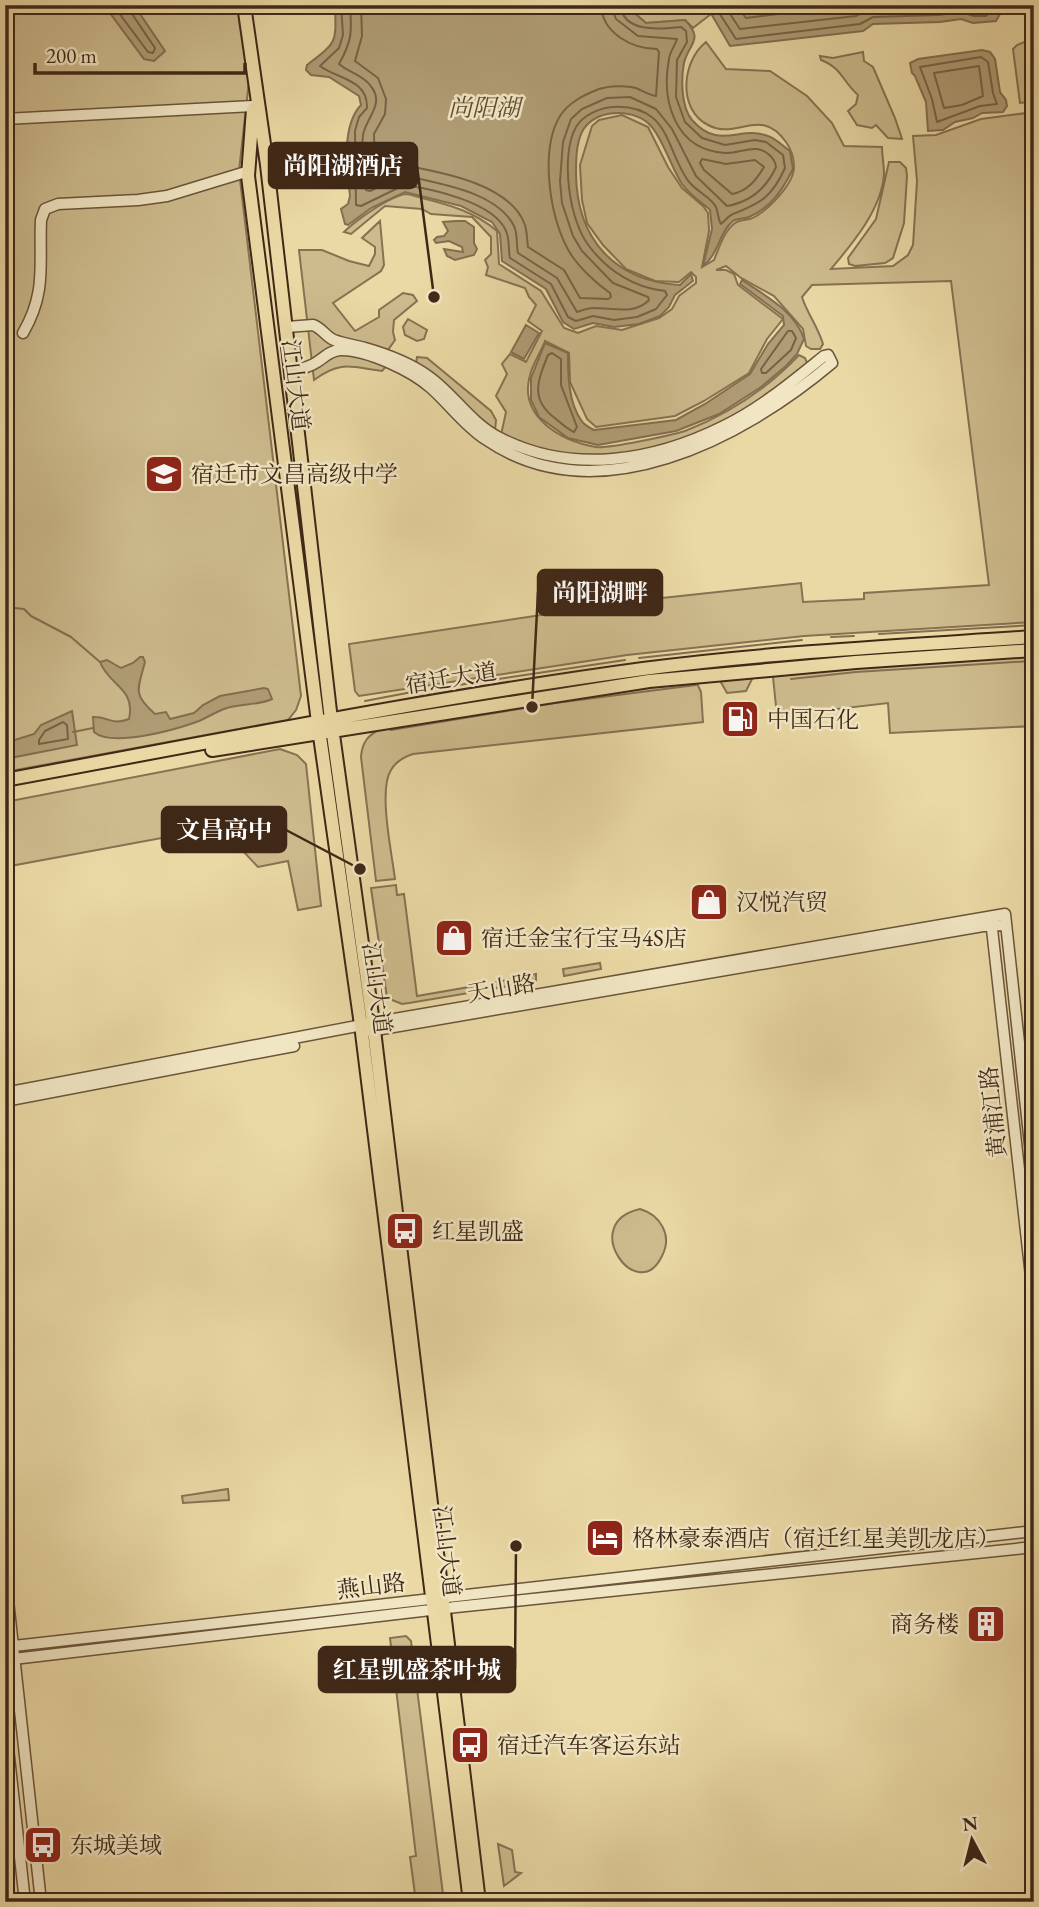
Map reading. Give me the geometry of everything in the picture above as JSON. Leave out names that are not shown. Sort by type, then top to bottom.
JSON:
[{"type":"main road","name":"江山大道","points":[[244,5],[287,327],[326,726]]},
{"type":"main road","name":"江山大道","points":[[253,80],[248,171],[367,1028],[438,1603],[479,1902]]},
{"type":"main road","name":"宿迁大道","points":[[5,780],[645,669],[851,649],[1034,637]]},
{"type":"main road","name":"宿迁大道","points":[[5,787],[326,726],[697,676],[1034,650]]},
{"type":"main road","name":"江山大道","points":[[438,1603],[470,1902]]},
{"type":"street","points":[[5,119],[253,106]]},
{"type":"street","points":[[23,333],[30,322],[41,288],[41,220],[45,209],[58,204],[167,196],[248,171]]},
{"type":"street","points":[[287,327],[313,325],[333,340],[365,348],[412,367],[436,383],[498,438],[546,455],[571,460],[596,461],[640,455],[701,436],[724,426],[763,402],[824,356],[828,355],[832,363],[771,410],[728,434],[667,458],[638,466],[603,470],[570,470],[550,466],[521,458],[498,447],[468,425],[423,382],[403,369],[373,357],[337,350],[315,364],[292,371]]},
{"type":"street","name":"天山路","points":[[5,1093],[367,1028],[1006,920]]},
{"type":"street","name":"黄浦江路","points":[[1006,920],[1034,1181]]},
{"type":"street","name":"黄浦江路","points":[[991,921],[1034,1303]]},
{"type":"street","name":"天山路","points":[[5,1101],[367,1028]]},
{"type":"street","name":"燕山路","points":[[10,1659],[438,1603],[1034,1531]]},
{"type":"street","name":"燕山路","points":[[9,1646],[1034,1547]]},
{"type":"street","points":[[5,1573],[10,1659],[41,1902]]},
{"type":"street","points":[[5,1721],[25,1902]]},
{"type":"shaded area","points":[[5,5],[239,5],[249,81],[239,171],[301,696],[296,710],[288,720],[5,772]]},
{"type":"shaded area","points":[[625,5],[706,5],[711,14],[693,28],[685,20],[646,23]]},
{"type":"shaded area","points":[[1034,38],[1034,105],[1028,102],[1020,103],[1013,49]]},
{"type":"shaded area","points":[[706,42],[726,69],[770,71],[807,96],[832,123],[844,146],[882,147],[884,174],[878,200],[865,225],[831,269],[893,266],[908,255],[913,245],[917,181],[913,136],[936,135],[981,119],[1034,112],[1034,622],[804,636],[627,655],[359,696],[355,691],[349,644],[634,601],[801,583],[803,602],[864,599],[864,593],[989,585],[951,281],[812,285],[802,297],[823,344],[820,349],[811,349],[806,346],[803,329],[774,296],[741,278],[726,266],[716,270],[726,270],[734,274],[738,285],[783,319],[767,339],[749,373],[675,416],[596,427],[587,419],[570,382],[569,353],[545,341],[530,375],[530,403],[536,415],[557,433],[596,447],[626,444],[685,431],[717,417],[746,399],[799,355],[805,358],[807,363],[761,401],[704,431],[643,451],[612,456],[563,456],[501,435],[506,412],[496,396],[507,374],[502,364],[510,354],[526,362],[542,331],[528,321],[536,305],[525,288],[486,275],[488,267],[485,260],[491,254],[491,237],[472,217],[431,214],[422,209],[385,206],[351,234],[344,232],[373,210],[407,194],[452,207],[489,224],[497,231],[499,264],[541,291],[564,328],[578,333],[596,326],[622,330],[659,318],[672,309],[679,296],[696,283],[696,277],[691,272],[679,282],[655,281],[626,269],[587,223],[582,200],[580,165],[592,126],[599,120],[622,115],[648,127],[682,188],[708,213],[709,231],[702,267],[714,260],[731,226],[764,211],[778,197],[793,174],[792,154],[776,131],[758,125],[719,129],[698,118],[691,108],[686,85],[688,72],[698,50]]},
{"type":"shaded area","points":[[863,52],[864,61],[873,67],[902,139],[888,138],[876,125],[872,128],[857,125],[848,111],[856,104],[858,95],[838,71],[821,60],[820,56],[833,58]]},
{"type":"shaded area","points":[[889,162],[900,162],[906,168],[907,176],[904,223],[893,258],[885,263],[855,266],[849,264],[848,258],[876,219]]},
{"type":"shaded area","points":[[380,221],[384,265],[381,271],[333,303],[355,331],[379,317],[379,310],[403,293],[413,295],[417,301],[394,320],[395,340],[388,350],[390,362],[382,371],[346,366],[314,380],[299,250],[322,250],[369,266],[375,254],[375,247],[362,238]]},
{"type":"shaded area","points":[[408,319],[427,330],[424,339],[417,341],[405,335],[403,327]]},
{"type":"shaded area","points":[[417,357],[427,358],[491,411],[496,420],[495,431],[416,363]]},
{"type":"shaded area","points":[[1034,656],[1034,726],[890,733],[888,703],[777,716],[773,677],[777,674]]},
{"type":"shaded area","points":[[753,677],[746,691],[727,693],[719,679]]},
{"type":"shaded area","points":[[696,681],[701,692],[703,722],[413,754],[400,760],[387,779],[386,792],[387,823],[395,879],[376,881],[361,757],[364,743],[377,731],[578,696]]},
{"type":"shaded area","points":[[280,749],[297,755],[306,764],[321,906],[298,910],[288,861],[258,867],[226,833],[200,835],[194,832],[5,867],[5,802]]},
{"type":"shaded area","points":[[396,885],[397,895],[404,894],[417,996],[475,986],[475,992],[402,1004],[387,998],[371,888]]},
{"type":"shaded area","points":[[600,963],[601,969],[564,976],[563,969]]},
{"type":"shaded area","points":[[536,974],[536,981],[492,989],[491,983]]},
{"type":"shaded area","points":[[640,1209],[659,1221],[666,1241],[662,1256],[652,1269],[640,1272],[628,1267],[618,1257],[613,1243],[613,1229],[622,1217]]},
{"type":"shaded area","points":[[228,1489],[229,1500],[183,1503],[182,1496]]},
{"type":"shaded area","points":[[406,1636],[411,1641],[444,1902],[416,1902],[410,1857],[416,1856],[390,1638]]},
{"type":"shaded area","points":[[498,1844],[512,1850],[515,1872],[521,1873],[504,1886]]},
{"type":"water","points":[[104,5],[134,5],[165,51],[154,61],[144,59]]},
{"type":"water","name":"尚阳湖","points":[[335,5],[625,5],[646,23],[685,20],[695,37],[684,63],[682,77],[684,100],[692,120],[711,134],[730,136],[758,133],[771,137],[790,151],[793,169],[770,203],[757,213],[735,220],[728,226],[703,266],[712,229],[710,210],[682,184],[653,128],[641,118],[623,113],[603,115],[587,124],[577,147],[576,174],[578,198],[592,237],[604,253],[619,266],[636,275],[657,282],[680,285],[691,274],[693,281],[675,295],[660,316],[639,324],[614,327],[593,323],[574,329],[563,322],[546,289],[502,261],[500,234],[492,222],[461,206],[405,192],[371,208],[348,225],[345,224],[341,209],[348,204],[350,196],[348,136],[350,124],[361,105],[359,96],[329,77],[311,75],[306,70],[307,65],[333,41]]},
{"type":"water","points":[[706,5],[994,5],[1000,14],[996,21],[973,23],[961,19],[873,24],[863,31],[730,46]]},
{"type":"water","points":[[982,50],[990,52],[995,59],[1000,92],[1007,106],[1003,112],[982,113],[955,122],[943,130],[928,131],[926,102],[910,63],[918,59]]},
{"type":"water","points":[[465,221],[474,227],[474,243],[477,249],[474,255],[455,260],[447,256],[444,249],[463,252],[462,247],[449,241],[436,243],[434,240],[448,231],[443,222]]},
{"type":"water","points":[[742,280],[786,312],[800,329],[804,339],[797,354],[761,387],[719,414],[676,431],[598,445],[568,438],[539,417],[531,400],[531,378],[545,343],[568,353],[573,405],[582,421],[594,430],[676,420],[750,374],[768,344],[784,325],[783,316],[740,284]]},
{"type":"water","points":[[526,325],[539,333],[524,359],[511,352]]},
{"type":"water","points":[[143,657],[145,662],[139,685],[140,696],[155,714],[166,712],[170,719],[194,713],[220,696],[264,688],[268,689],[272,699],[230,707],[199,721],[145,736],[115,738],[94,732],[93,717],[123,721],[129,719],[130,709],[129,700],[100,662],[107,660],[121,668]]},
{"type":"water","points":[[72,711],[77,745],[5,759],[5,743],[34,734],[41,725]]},
{"type":"waterway","points":[[5,607],[24,609],[31,616],[71,637],[100,662]]},
{"type":"waterway","points":[[879,634],[1034,625]]},
{"type":"waterway","points":[[831,637],[854,636]]},
{"type":"waterway","points":[[639,658],[802,640]]},
{"type":"waterway","points":[[365,701],[625,660]]},
{"type":"waterway","points":[[791,679],[1030,661]]},
{"type":"waterway","points":[[391,730],[555,703],[696,685]]},
{"type":"waterway","points":[[73,732],[93,728]]},
{"type":"place","name":"尚阳湖酒店","points":[[434,297]]},
{"type":"place","name":"宿迁市文昌高级中学","points":[[164,474]]},
{"type":"place","name":"尚阳湖畔","points":[[532,707]]},
{"type":"place","name":"中国石化","points":[[740,719]]},
{"type":"place","name":"文昌高中","points":[[360,869]]},
{"type":"place","name":"汉悦汽贸","points":[[709,902]]},
{"type":"place","name":"宿迁金宝行宝马4S店","points":[[454,938]]},
{"type":"place","name":"红星凯盛","points":[[405,1231]]},
{"type":"place","name":"格林豪泰酒店（宿迁红星美凯龙店）","points":[[605,1538]]},
{"type":"place","name":"红星凯盛茶叶城","points":[[516,1546]]},
{"type":"place","name":"商务楼","points":[[986,1624]]},
{"type":"place","name":"宿迁汽车客运东站","points":[[470,1745]]},
{"type":"place","name":"东城美域","points":[[43,1845]]}]
